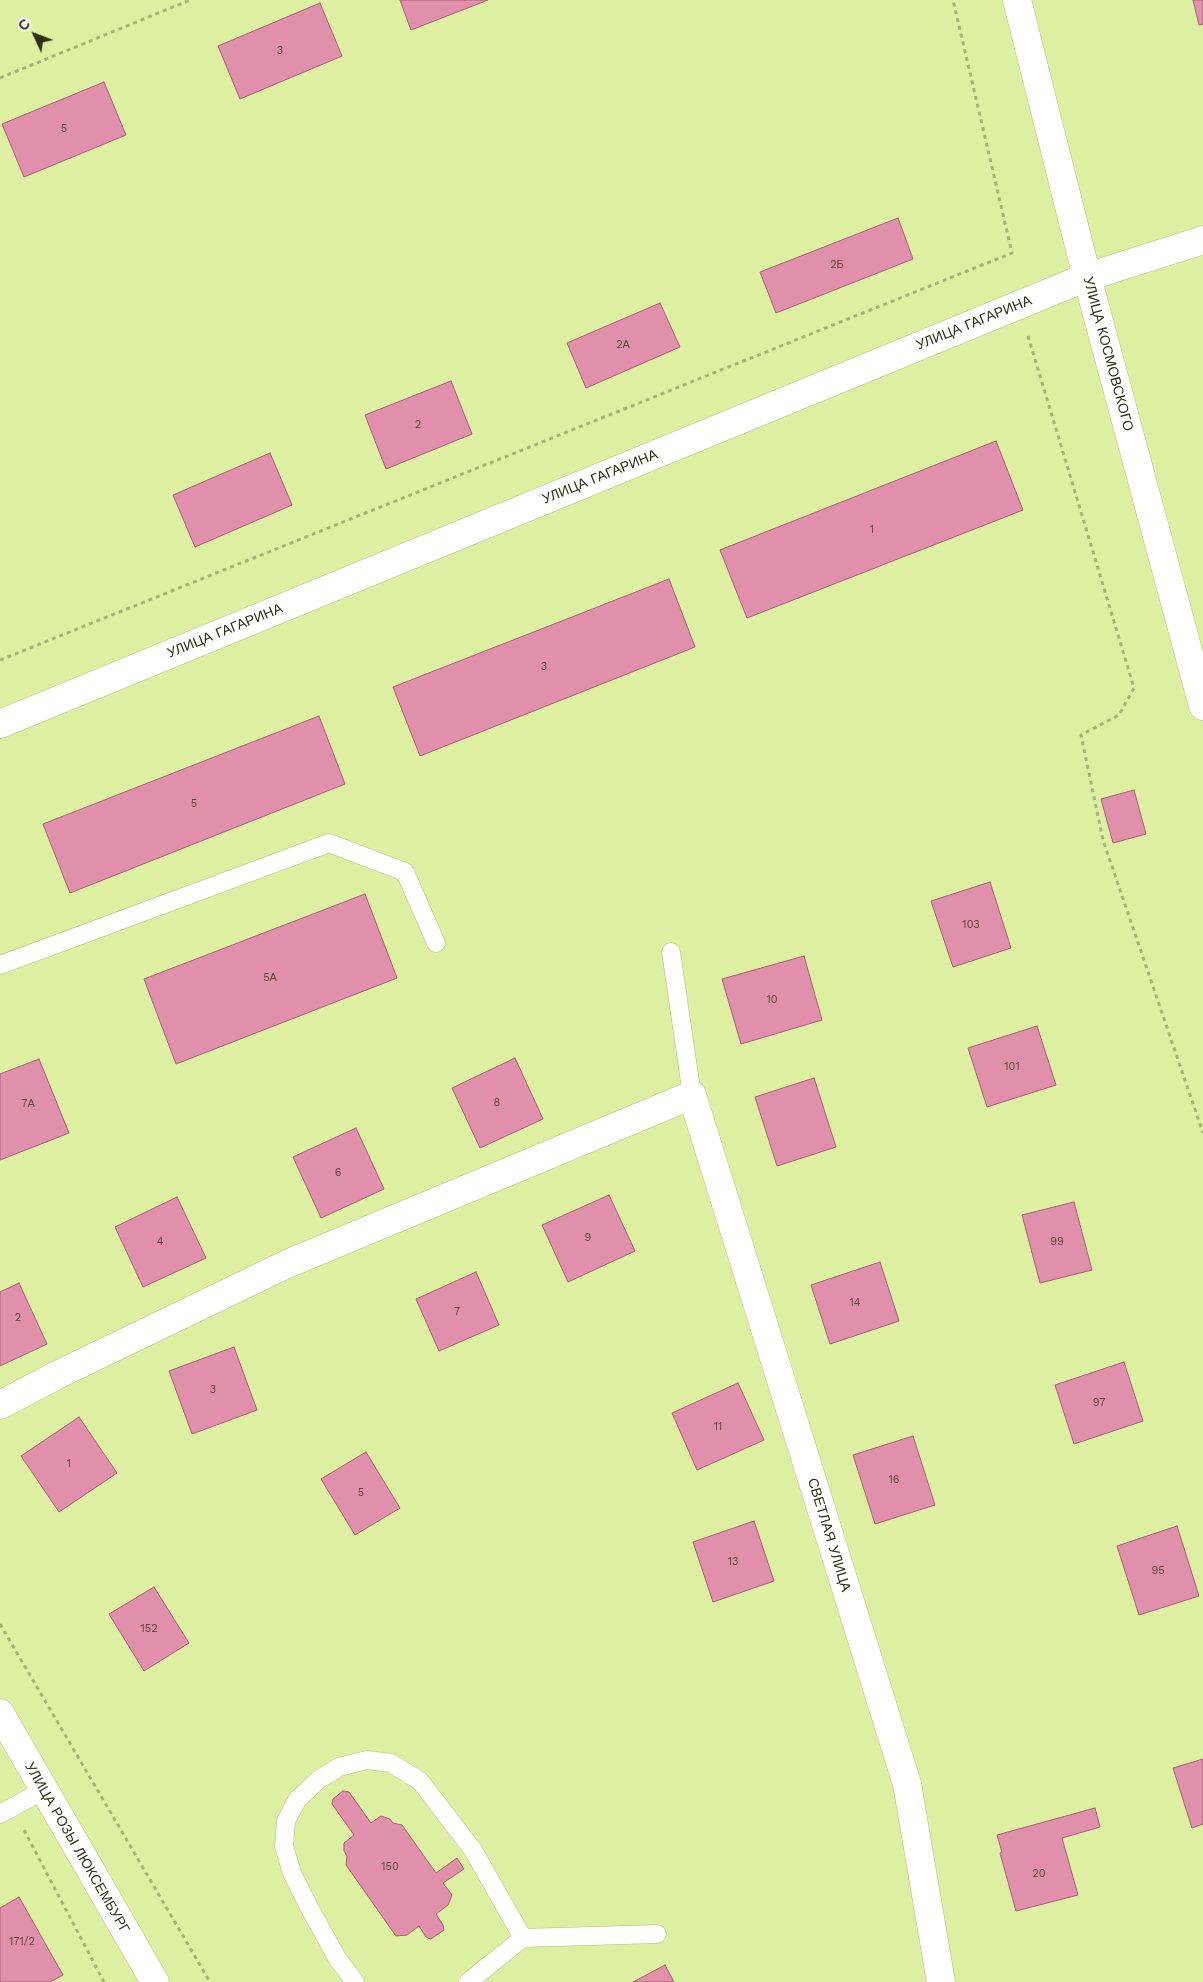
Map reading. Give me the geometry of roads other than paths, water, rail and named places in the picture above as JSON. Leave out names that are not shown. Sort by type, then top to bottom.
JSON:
[{"type":"street","name":"УЛИЦА КОСМОВСКОГО","points":[[1017,0],[1087,277],[1203,706]]},
{"type":"street","name":"УЛИЦА ГАГАРИНА","points":[[0,724],[1018,304],[1087,277],[1203,240]]},
{"type":"street","points":[[0,1405],[55,1376],[288,1264],[692,1095]]},
{"type":"street","name":"СВЕТЛАЯ УЛИЦА","points":[[692,1095],[907,1784],[941,1982]]},
{"type":"street","name":"УЛИЦА РОЗЫ ЛЮКСЕМБУРГ","points":[[0,1713],[155,1982]]},
{"type":"lane","points":[[0,965],[328,843],[405,872],[436,943]]},
{"type":"lane","points":[[670,952],[692,1095]]},
{"type":"lane","points":[[356,1982],[337,1958],[309,1907],[292,1874],[284,1846],[286,1821],[297,1800],[318,1780],[339,1767],[367,1760],[391,1763],[420,1781],[473,1850],[523,1938]]},
{"type":"lane","points":[[6,1811],[44,1790]]},
{"type":"lane","points":[[468,1982],[523,1938],[657,1934]]}]
